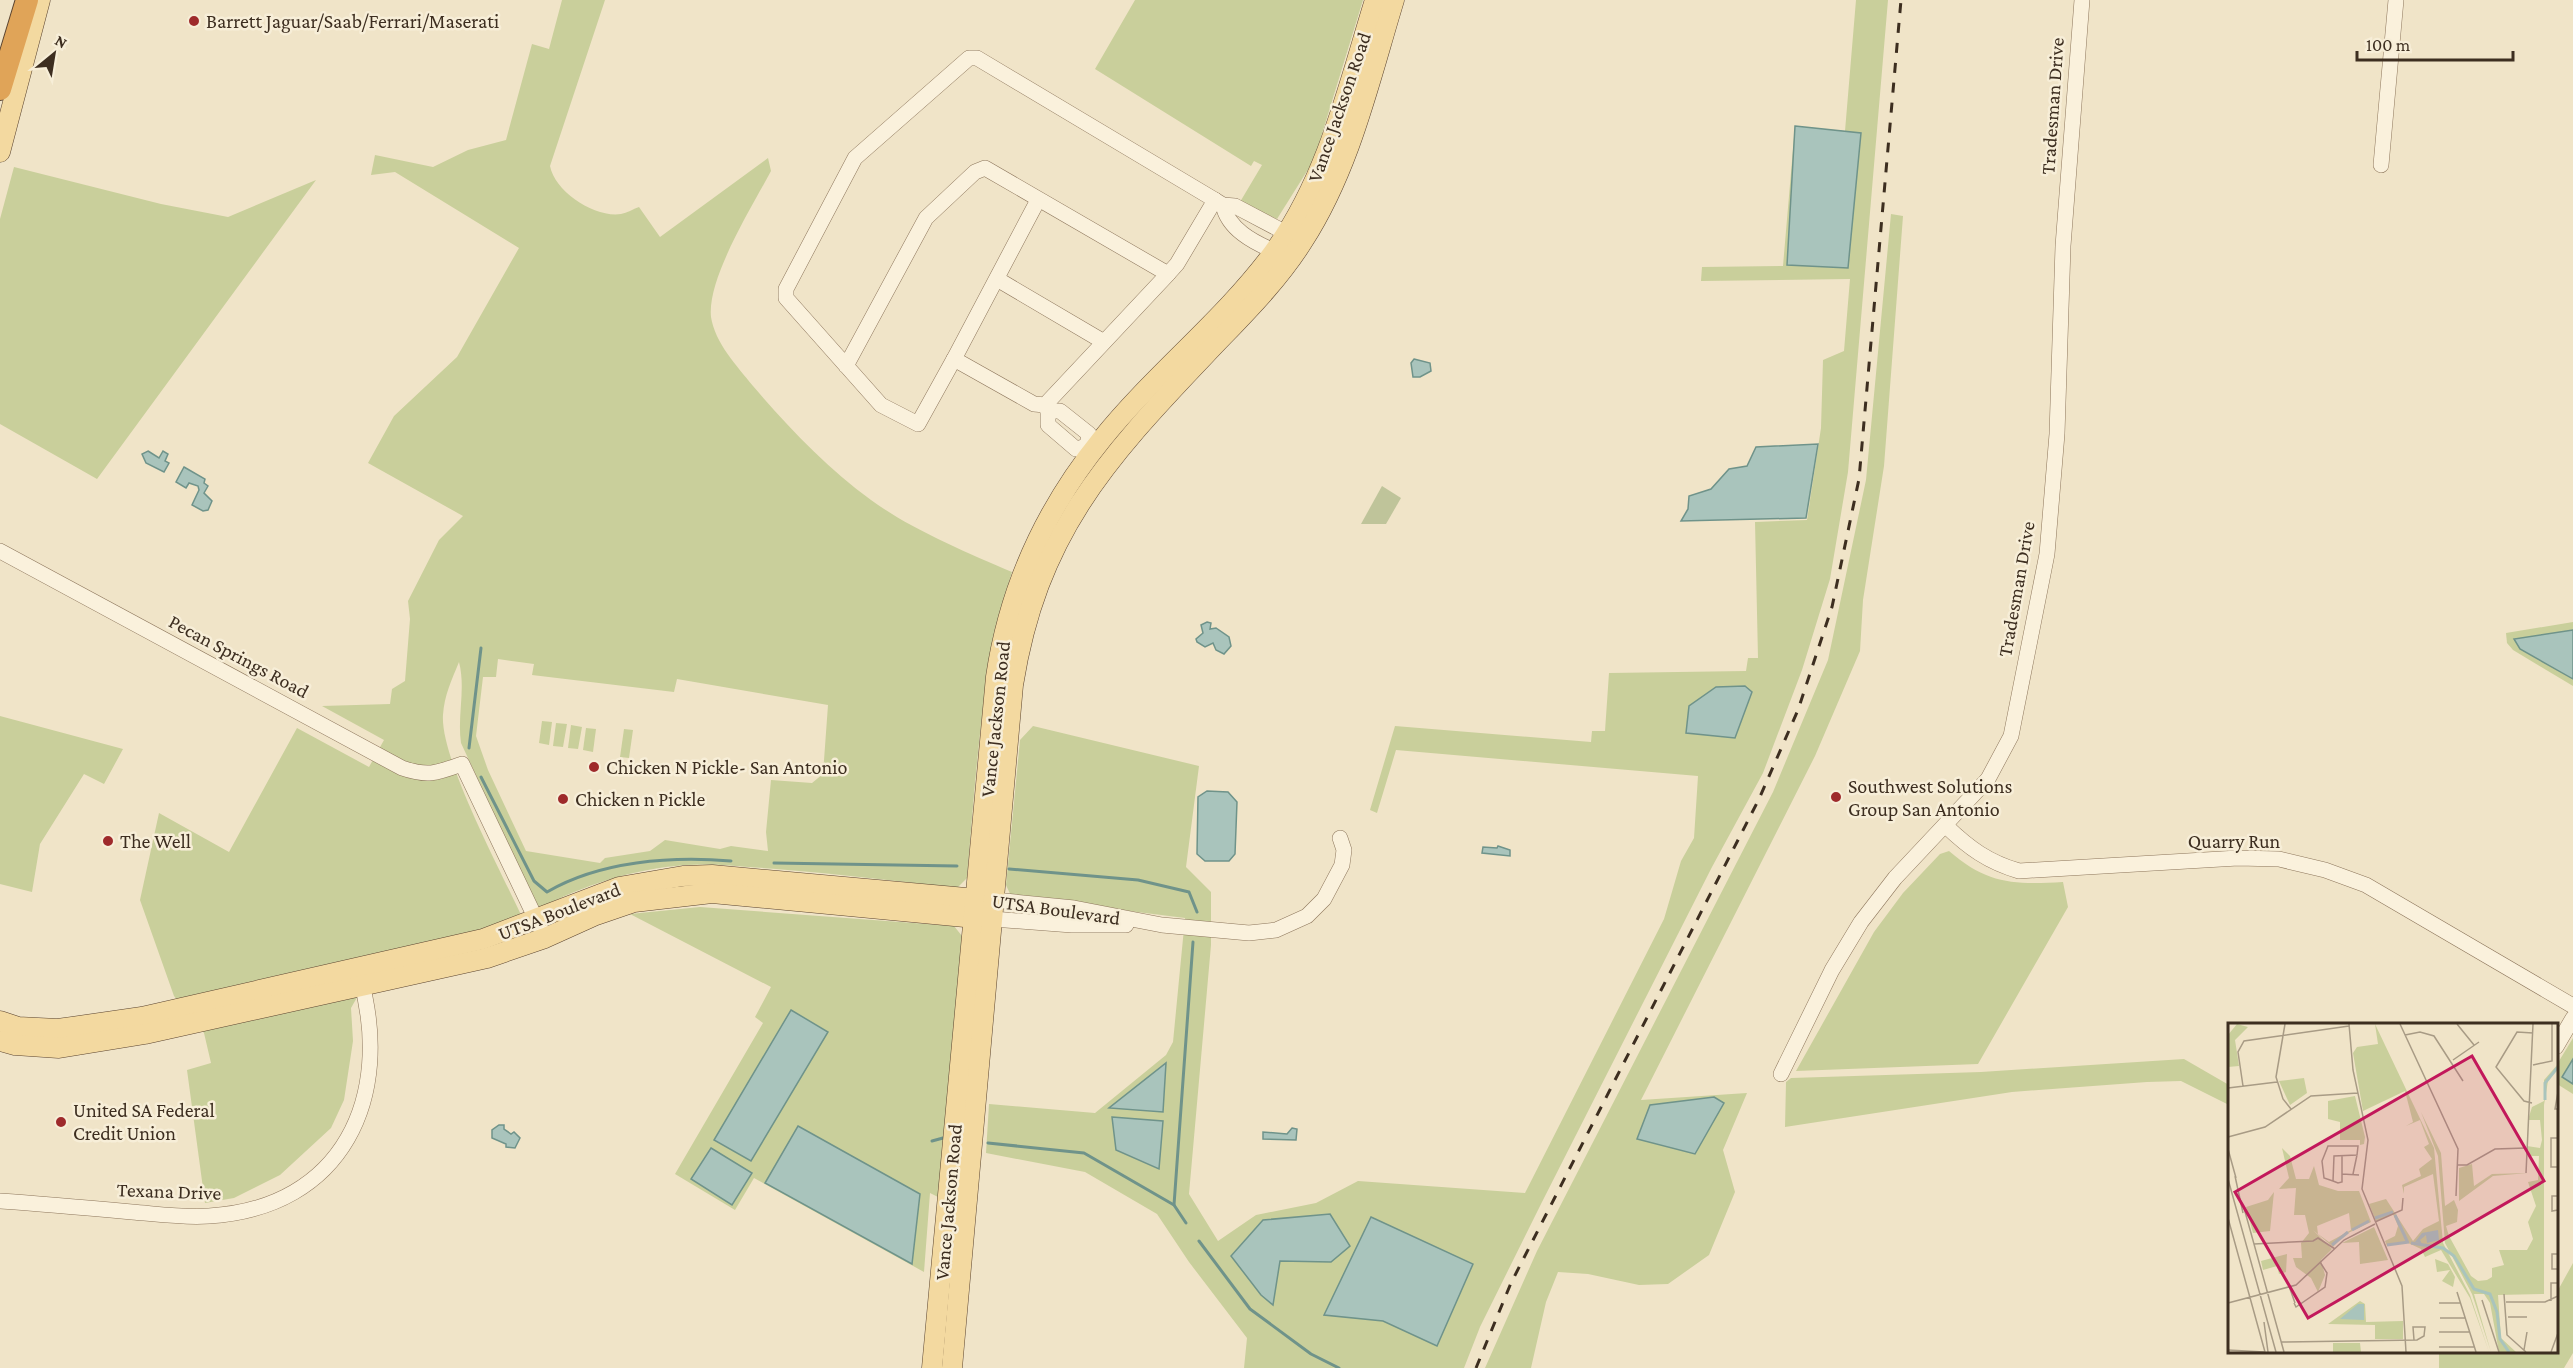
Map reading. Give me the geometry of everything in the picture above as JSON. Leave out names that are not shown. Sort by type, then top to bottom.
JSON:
[{"type":"highway","points":[[0,89],[27,0]]},
{"type":"main road","points":[[0,152],[40,0]]},
{"type":"main road","name":"Vance Jackson Road","points":[[952,1368],[1001,643],[1026,565],[1047,520],[1090,448],[1247,286],[1286,233],[1314,184],[1329,149],[1375,0]]},
{"type":"main road","name":"Vance Jackson Road","points":[[932,1368],[984,909],[1013,685],[1019,645],[1042,572],[1064,528],[1119,448],[1262,295],[1304,241],[1343,163],[1394,0]]},
{"type":"main road","name":"UTSA Boulevard","points":[[0,1041],[15,1045],[59,1048],[177,1018],[360,977],[487,958],[607,890],[683,876],[712,875],[984,909]]},
{"type":"main road","name":"UTSA Boulevard","points":[[0,1021],[18,1027],[58,1029],[177,1018]]},
{"type":"street","name":"Tradesman Drive","points":[[1781,1074],[1832,970],[1861,922],[1895,878],[1988,779],[2010,736],[2047,554],[2057,434],[2063,246],[2082,0]]},
{"type":"street","points":[[2381,165],[2396,0]]},
{"type":"street","points":[[1038,200],[918,424],[881,405],[786,298],[786,289],[855,158],[969,58],[977,58],[1219,203],[1235,206],[1286,233]]},
{"type":"street","points":[[846,366],[926,218],[975,172],[985,168],[1168,274]]},
{"type":"street","points":[[954,359],[1034,404],[1046,408],[1060,411],[1089,434],[1090,448],[1076,449],[1056,433],[1048,425],[1046,408],[1177,264],[1219,203]]},
{"type":"street","points":[[1219,203],[1226,218],[1256,243],[1274,251]]},
{"type":"street","points":[[1240,230],[1250,214]]},
{"type":"street","points":[[997,279],[1104,342]]},
{"type":"street","points":[[1056,433],[1068,417]]},
{"type":"street","name":"Pecan Springs Road","points":[[0,551],[402,768],[422,775],[439,773],[462,764],[541,929]]},
{"type":"street","name":"Quarry Run","points":[[1946,826],[1971,849],[1986,859],[2019,871],[2238,858],[2279,859],[2325,870],[2366,885],[2573,1006]]},
{"type":"street","name":"UTSA Boulevard","points":[[984,909],[1072,925],[1162,925],[1249,933],[1276,930],[1307,916],[1324,899],[1342,865],[1344,850],[1340,838]]},
{"type":"street","name":"Texana Drive","points":[[0,1201],[210,1216],[265,1207],[283,1200],[319,1174],[343,1148],[356,1126],[367,1095],[372,1066],[372,1039],[360,977]]},
{"type":"street","points":[[2558,1044],[2573,1018]]},
{"type":"green space","points":[[562,0],[605,0],[550,166],[553,176],[568,194],[588,207],[611,214],[623,213],[639,207],[660,237],[768,158],[771,171],[732,243],[716,283],[711,317],[722,345],[780,417],[855,488],[920,530],[1012,572],[993,647],[981,724],[967,878],[957,888],[776,869],[685,865],[647,870],[609,879],[538,909],[461,743],[462,682],[459,662],[445,701],[443,715],[445,734],[461,786],[521,915],[519,920],[380,957],[351,1008],[353,1041],[344,1100],[331,1128],[280,1175],[234,1198],[205,1203],[187,1070],[211,1063],[204,1033],[174,996],[140,900],[159,813],[229,852],[297,728],[369,767],[384,740],[322,706],[390,704],[392,689],[405,681],[410,619],[408,601],[439,540],[463,516],[368,463],[394,416],[457,357],[519,248],[395,172],[371,175],[375,155],[433,167],[468,150],[506,140],[532,44],[549,49]],"holes":[[[498,659],[534,664],[532,675],[674,692],[677,679],[828,705],[823,774],[812,783],[771,780],[766,832],[768,851],[731,846],[720,849],[665,840],[650,851],[605,858],[600,863],[526,851],[488,770],[476,736],[483,677],[496,677]]]},
{"type":"green space","points":[[1135,0],[1363,0],[1314,160],[1277,219],[1240,202],[1262,165],[1254,161],[1251,166],[1095,69]]},
{"type":"green space","points":[[1856,0],[1888,0],[1848,472],[1830,579],[1802,670],[1763,773],[1712,867],[1542,1202],[1480,1327],[1464,1368],[1244,1368],[1247,1338],[1189,1262],[1157,1214],[1085,1172],[986,1153],[989,1104],[1095,1113],[1166,1055],[1173,1042],[1185,918],[1011,896],[1006,885],[1020,740],[1033,726],[1199,766],[1186,867],[1211,892],[1211,945],[1189,1194],[1218,1241],[1256,1215],[1316,1203],[1358,1181],[1525,1193],[1664,919],[1681,861],[1694,838],[1698,776],[1396,750],[1377,813],[1370,810],[1395,726],[1591,742],[1592,731],[1605,731],[1609,673],[1746,671],[1748,658],[1758,658],[1755,522],[1807,520],[1821,428],[1823,360],[1844,351],[1850,279],[1701,281],[1702,267],[1783,266],[1795,126],[1845,131]]},
{"type":"green space","points":[[14,167],[161,204],[228,217],[316,180],[97,479],[0,424],[0,219]]},
{"type":"green space","points":[[1891,214],[1903,216],[1884,466],[1863,600],[1860,651],[1815,756],[1641,1100],[1747,1093],[1723,1150],[1735,1192],[1709,1255],[1668,1284],[1639,1285],[1588,1274],[1558,1272],[1546,1302],[1531,1368],[1485,1368],[1537,1251],[1773,792],[1828,660],[1866,480]]},
{"type":"green space","points":[[1382,486],[1401,498],[1386,524],[1361,524]]},
{"type":"green space","points":[[2573,622],[2573,686],[2513,650],[2507,643],[2506,633]]},
{"type":"green space","points":[[0,716],[123,749],[104,784],[84,774],[40,844],[32,892],[0,884]]},
{"type":"green space","points":[[542,721],[552,722],[549,745],[539,743]]},
{"type":"green space","points":[[556,723],[567,724],[563,747],[553,746]]},
{"type":"green space","points":[[571,725],[582,727],[578,749],[568,748]]},
{"type":"green space","points":[[586,728],[596,729],[593,752],[583,750]]},
{"type":"green space","points":[[624,729],[633,730],[629,758],[620,757]]},
{"type":"green space","points":[[1949,851],[1976,870],[2002,880],[2030,883],[2063,882],[2068,907],[1978,1064],[1796,1071],[1874,932],[1903,893],[1940,854]]},
{"type":"green space","points":[[700,907],[954,926],[962,936],[940,1198],[930,1193],[924,1272],[754,1178],[735,1210],[675,1174],[763,1023],[755,1017],[771,987],[630,914]]},
{"type":"green space","points":[[2573,1038],[2573,1094],[2558,1085],[2558,1063]]},
{"type":"green space","points":[[2184,1059],[2228,1084],[2228,1104],[2181,1081],[2147,1082],[2012,1092],[1785,1127],[1786,1082],[1791,1078],[1981,1072]]},
{"type":"green space","points":[[2573,1263],[2573,1353],[2564,1368],[2439,1368],[2439,1353],[2558,1353],[2558,1290]]},
{"type":"water","points":[[1795,126],[1861,133],[1848,268],[1787,265]]},
{"type":"water","points":[[1414,359],[1430,363],[1431,371],[1420,377],[1413,377],[1411,363]]},
{"type":"water","points":[[1818,444],[1806,518],[1681,521],[1688,509],[1689,496],[1711,489],[1729,469],[1747,466],[1756,447]]},
{"type":"water","points":[[148,451],[159,458],[163,451],[168,454],[165,461],[169,463],[164,472],[146,463],[142,454]]},
{"type":"water","points":[[184,467],[205,479],[204,483],[208,486],[204,493],[212,501],[208,510],[203,511],[192,505],[199,490],[198,486],[189,483],[186,488],[176,482]]},
{"type":"water","points":[[1211,623],[1210,629],[1216,628],[1229,637],[1231,646],[1224,654],[1216,650],[1213,643],[1205,647],[1197,642],[1196,639],[1203,633],[1201,625]]},
{"type":"water","points":[[2573,630],[2573,679],[2520,649],[2514,639]]},
{"type":"water","points":[[1745,686],[1752,692],[1735,738],[1686,733],[1689,706],[1716,687]]},
{"type":"water","points":[[1207,791],[1228,792],[1237,802],[1235,854],[1229,861],[1205,861],[1197,854],[1198,797]]},
{"type":"water","points":[[1498,846],[1510,850],[1510,856],[1482,853],[1483,847],[1497,848]]},
{"type":"water","points":[[791,1010],[828,1032],[751,1161],[714,1140]]},
{"type":"water","points":[[2573,1059],[2573,1084],[2562,1077]]},
{"type":"water","points":[[1166,1063],[1163,1112],[1109,1108]]},
{"type":"water","points":[[1714,1097],[1724,1103],[1695,1154],[1637,1139],[1650,1105]]},
{"type":"water","points":[[1112,1117],[1163,1121],[1159,1169],[1116,1150]]},
{"type":"water","points":[[499,1125],[504,1125],[504,1129],[511,1134],[514,1132],[520,1138],[515,1148],[506,1147],[506,1144],[492,1138],[492,1130]]},
{"type":"water","points":[[798,1126],[920,1194],[912,1264],[765,1183]]},
{"type":"water","points":[[1292,1128],[1297,1129],[1296,1140],[1263,1139],[1263,1132],[1287,1134]]},
{"type":"water","points":[[711,1148],[752,1173],[732,1205],[691,1179]]},
{"type":"water","points":[[1330,1214],[1350,1246],[1331,1262],[1280,1261],[1273,1305],[1261,1295],[1231,1256],[1263,1220]]},
{"type":"water","points":[[1371,1217],[1473,1264],[1437,1346],[1383,1321],[1324,1315]]},
{"type":"waterway","points":[[469,748],[481,648]]},
{"type":"waterway","points":[[481,777],[534,881],[547,892],[590,873],[636,863],[684,859],[731,861]]},
{"type":"waterway","points":[[774,863],[957,866]]},
{"type":"waterway","points":[[1009,869],[1138,880],[1189,892],[1197,912]]},
{"type":"waterway","points":[[1174,1205],[1193,942]]},
{"type":"waterway","points":[[932,1141],[943,1138]]},
{"type":"waterway","points":[[988,1143],[1084,1153],[1174,1205],[1186,1223]]},
{"type":"waterway","points":[[1199,1241],[1250,1309],[1311,1354],[1339,1368]]},
{"type":"railway","points":[[1476,1368],[1511,1283],[1759,799],[1798,710],[1832,607],[1859,479],[1901,0]]},
{"type":"place","name":"Barrett Jaguar/Saab/Ferrari/Maserati","points":[[194,21]]},
{"type":"place","name":"Chicken N Pickle- San Antonio","points":[[594,767]]},
{"type":"place","name":"Southwest Solutions Group San Antonio","points":[[1836,797]]},
{"type":"place","name":"Chicken n Pickle","points":[[563,799]]},
{"type":"place","name":"The Well","points":[[108,841]]},
{"type":"place","name":"United SA Federal Credit Union","points":[[61,1122]]}]
